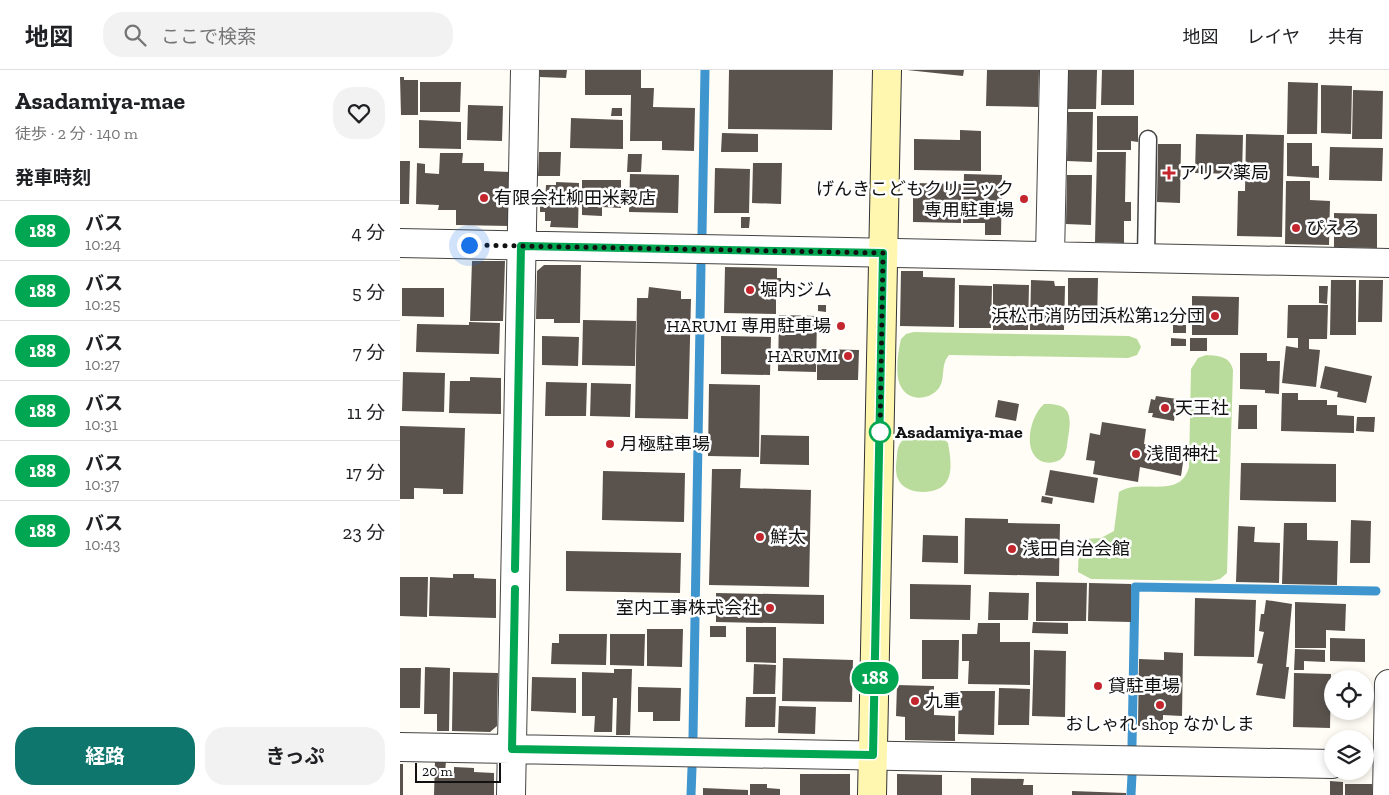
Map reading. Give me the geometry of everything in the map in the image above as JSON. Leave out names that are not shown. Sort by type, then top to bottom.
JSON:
[{"type":"street","points":[[511,795],[525,70]]},
{"type":"street","points":[[872,795],[887,70]]},
{"type":"street","points":[[1050,256],[1054,70]]},
{"type":"street","points":[[400,243],[1389,263]]},
{"type":"street","points":[[1387,795],[1380,765],[1389,684]]},
{"type":"street","points":[[400,747],[1324,764]]},
{"type":"lane","points":[[1146,258],[1148,140]]},
{"type":"green space","points":[[914,332],[1129,336],[1137,339],[1141,347],[1137,355],[1128,358],[949,355],[946,359],[939,388],[930,395],[919,398],[913,397],[904,391],[898,380],[897,369],[901,339],[906,334]]},
{"type":"green space","points":[[1206,355],[1227,359],[1232,365],[1233,370],[1227,573],[1220,579],[1211,581],[1091,579],[1078,572],[1079,545],[1084,539],[1101,538],[1114,531],[1119,492],[1128,488],[1168,486],[1177,483],[1184,477],[1189,467],[1191,369],[1198,358]]},
{"type":"green space","points":[[1044,404],[1053,404],[1065,408],[1068,412],[1070,423],[1067,448],[1063,457],[1058,461],[1050,463],[1041,461],[1035,456],[1031,450],[1030,442],[1032,425]]},
{"type":"green space","points":[[917,433],[941,436],[948,443],[949,477],[943,486],[937,489],[922,492],[907,489],[902,485],[896,474],[898,447],[905,438]]},
{"type":"building","points":[[540,70],[567,70],[566,78],[540,77]]},
{"type":"building","points":[[585,70],[641,70],[641,88],[654,88],[653,107],[695,108],[694,151],[662,150],[662,141],[630,141],[631,95],[585,95]]},
{"type":"building","points":[[729,70],[833,70],[832,130],[728,129]]},
{"type":"building","points":[[907,70],[964,70],[963,76]]},
{"type":"building","points":[[987,70],[1039,70],[1038,107],[986,106]]},
{"type":"building","points":[[1064,70],[1097,70],[1096,109],[1063,109]]},
{"type":"building","points":[[1102,70],[1134,70],[1134,105],[1101,105]]},
{"type":"building","points":[[400,77],[404,77],[404,80],[418,80],[418,115],[401,115]]},
{"type":"building","points":[[420,82],[461,82],[460,112],[420,112]]},
{"type":"building","points":[[1288,82],[1318,83],[1317,134],[1287,134]]},
{"type":"building","points":[[1321,85],[1352,86],[1351,134],[1321,133]]},
{"type":"building","points":[[1353,90],[1383,91],[1382,139],[1352,139]]},
{"type":"building","points":[[468,105],[503,106],[502,141],[467,140]]},
{"type":"building","points":[[612,108],[622,108],[622,116],[611,116]]},
{"type":"building","points":[[1068,112],[1093,112],[1092,162],[1067,161]]},
{"type":"building","points":[[1097,116],[1138,116],[1138,142],[1131,141],[1131,150],[1097,150]]},
{"type":"building","points":[[571,118],[623,120],[623,149],[570,148]]},
{"type":"building","points":[[419,120],[461,122],[461,149],[419,148]]},
{"type":"building","points":[[960,130],[981,131],[981,171],[914,170],[914,139],[960,140]]},
{"type":"building","points":[[722,133],[758,134],[758,152],[721,152]]},
{"type":"building","points":[[1196,134],[1243,135],[1242,174],[1195,173]]},
{"type":"building","points":[[1246,134],[1284,135],[1282,237],[1237,236],[1238,191],[1245,191]]},
{"type":"building","points":[[1287,143],[1312,143],[1312,166],[1319,166],[1319,178],[1287,176]]},
{"type":"building","name":"アリス薬局","points":[[1158,144],[1181,144],[1180,203],[1157,202]]},
{"type":"building","points":[[1330,147],[1383,148],[1382,181],[1329,180]]},
{"type":"building","points":[[539,152],[561,152],[560,176],[538,176]]},
{"type":"building","points":[[1097,152],[1126,152],[1125,202],[1131,202],[1131,221],[1124,221],[1124,243],[1095,242]]},
{"type":"building","points":[[440,153],[463,153],[462,163],[484,163],[484,171],[512,172],[511,226],[456,225],[456,210],[438,210],[439,205],[416,204],[417,163],[425,164],[425,173],[439,174]]},
{"type":"building","points":[[628,154],[642,154],[641,172],[627,172]]},
{"type":"building","points":[[400,161],[410,161],[409,204],[400,204]]},
{"type":"building","points":[[753,163],[782,163],[781,204],[752,203]]},
{"type":"building","points":[[715,168],[750,169],[749,213],[714,213]]},
{"type":"building","points":[[630,174],[679,175],[678,213],[629,212]]},
{"type":"building","points":[[964,174],[1002,175],[1001,235],[985,235],[985,223],[963,223]]},
{"type":"building","points":[[1067,175],[1092,175],[1091,225],[1066,224]]},
{"type":"building","points":[[582,180],[621,180],[621,208],[602,207],[602,216],[582,215]]},
{"type":"building","points":[[1286,181],[1310,181],[1310,200],[1330,201],[1329,245],[1285,244]]},
{"type":"building","points":[[556,182],[579,183],[578,228],[550,227],[551,221],[545,221],[545,212],[540,212],[540,200],[545,200],[546,185],[556,185]]},
{"type":"building","points":[[913,183],[961,184],[961,223],[913,222]]},
{"type":"building","points":[[1334,213],[1377,214],[1377,248],[1334,247]]},
{"type":"building","points":[[741,217],[750,217],[749,228],[741,228]]},
{"type":"building","points":[[472,261],[505,261],[503,321],[470,321]]},
{"type":"building","points":[[544,265],[581,265],[580,323],[554,323],[554,319],[536,319],[537,271]]},
{"type":"building","points":[[725,267],[777,268],[777,278],[781,278],[781,287],[776,287],[776,314],[724,313]]},
{"type":"building","points":[[901,271],[923,271],[923,277],[955,278],[954,327],[900,326]]},
{"type":"building","points":[[1068,278],[1098,278],[1097,324],[1068,324]]},
{"type":"building","points":[[1031,280],[1054,281],[1055,286],[1065,286],[1064,330],[1030,330]]},
{"type":"building","points":[[1331,280],[1356,280],[1356,335],[1330,335]]},
{"type":"building","points":[[1359,280],[1383,280],[1382,322],[1358,322]]},
{"type":"building","points":[[993,284],[1029,285],[1028,330],[993,330]]},
{"type":"building","points":[[959,285],[992,286],[991,328],[959,328]]},
{"type":"building","points":[[1319,286],[1328,286],[1327,304],[1319,303]]},
{"type":"building","points":[[649,287],[681,291],[681,299],[691,299],[688,419],[635,418],[637,298],[648,298]]},
{"type":"building","points":[[402,288],[444,288],[444,317],[402,316]]},
{"type":"building","name":"浜松市消防団浜松第12分団","points":[[1192,296],[1239,297],[1238,335],[1192,335]]},
{"type":"building","points":[[818,305],[826,305],[826,312],[818,311]]},
{"type":"building","points":[[1288,305],[1328,305],[1327,339],[1309,339],[1309,349],[1320,350],[1316,387],[1282,383],[1286,346],[1298,348],[1298,338],[1287,338]]},
{"type":"building","points":[[779,315],[817,316],[816,372],[778,371]]},
{"type":"building","points":[[583,320],[636,321],[635,366],[582,365]]},
{"type":"building","points":[[469,322],[500,323],[499,354],[416,352],[417,324],[469,325]]},
{"type":"building","points":[[1173,325],[1186,325],[1186,333],[1173,333]]},
{"type":"building","points":[[542,336],[579,337],[578,366],[542,365]]},
{"type":"building","points":[[721,336],[771,337],[770,375],[721,374]]},
{"type":"building","points":[[1171,338],[1186,339],[1186,346],[1171,346]]},
{"type":"building","points":[[1190,338],[1207,338],[1207,351],[1190,351]]},
{"type":"building","points":[[817,349],[859,350],[858,380],[817,380]]},
{"type":"building","points":[[1240,353],[1267,353],[1267,361],[1280,361],[1279,394],[1265,393],[1265,390],[1240,389]]},
{"type":"building","points":[[1325,366],[1372,376],[1366,403],[1337,397],[1338,392],[1320,388]]},
{"type":"building","points":[[403,372],[445,373],[444,412],[402,411]]},
{"type":"building","points":[[470,377],[501,378],[501,414],[449,413],[450,381],[470,381]]},
{"type":"building","points":[[546,382],[587,383],[586,416],[545,416]]},
{"type":"building","points":[[591,383],[631,384],[630,417],[590,416]]},
{"type":"building","points":[[709,384],[760,385],[759,457],[708,456]]},
{"type":"building","points":[[1282,393],[1298,393],[1298,400],[1327,400],[1327,405],[1337,405],[1337,415],[1354,416],[1354,433],[1281,431]]},
{"type":"building","points":[[1156,396],[1177,399],[1174,421],[1152,417],[1153,413],[1148,413],[1151,399],[1155,400]]},
{"type":"building","points":[[998,400],[1019,404],[1016,421],[995,417]]},
{"type":"building","points":[[1239,405],[1257,405],[1257,429],[1238,429]]},
{"type":"building","points":[[1357,417],[1375,417],[1374,432],[1356,431]]},
{"type":"building","name":"浅間神社","points":[[1102,422],[1146,429],[1144,444],[1154,446],[1154,443],[1185,449],[1181,476],[1140,467],[1138,482],[1093,474],[1095,461],[1086,460],[1090,433],[1100,435]]},
{"type":"building","points":[[400,426],[465,428],[463,494],[443,494],[443,489],[414,488],[414,499],[400,499]]},
{"type":"building","points":[[761,435],[809,436],[809,465],[760,464]]},
{"type":"building","points":[[1241,463],[1336,464],[1336,502],[1240,500]]},
{"type":"building","name":"鮮太","points":[[712,469],[741,469],[740,488],[811,490],[809,587],[709,585]]},
{"type":"building","points":[[1050,470],[1098,478],[1094,503],[1045,495]]},
{"type":"building","points":[[603,471],[685,473],[684,522],[602,520]]},
{"type":"building","points":[[1042,496],[1053,498],[1052,504],[1041,502]]},
{"type":"building","name":"浅田自治会館","points":[[965,518],[1008,519],[1008,523],[1060,524],[1059,576],[964,574]]},
{"type":"building","points":[[1351,520],[1371,521],[1370,563],[1350,563]]},
{"type":"building","points":[[1284,523],[1307,523],[1307,540],[1338,541],[1337,585],[1282,584]]},
{"type":"building","points":[[1238,526],[1255,527],[1254,542],[1280,543],[1279,583],[1236,582]]},
{"type":"building","points":[[923,535],[958,536],[958,563],[922,562]]},
{"type":"building","points":[[566,551],[681,553],[680,593],[566,591]]},
{"type":"building","points":[[453,574],[474,574],[474,578],[496,579],[496,618],[429,616],[430,577],[453,578]]},
{"type":"building","points":[[400,577],[428,577],[427,617],[400,616]]},
{"type":"building","points":[[1036,582],[1087,583],[1086,621],[1036,621]]},
{"type":"building","points":[[1089,583],[1131,584],[1131,622],[1088,621]]},
{"type":"building","points":[[910,584],[971,585],[970,620],[910,619]]},
{"type":"building","points":[[989,592],[1029,593],[1028,620],[988,620]]},
{"type":"building","points":[[716,593],[824,595],[824,624],[716,622]]},
{"type":"building","points":[[1195,598],[1256,600],[1254,657],[1194,656]]},
{"type":"building","points":[[1266,600],[1292,604],[1286,667],[1289,667],[1285,699],[1256,695],[1263,664],[1257,663],[1264,632],[1259,631],[1261,614],[1264,614]]},
{"type":"building","points":[[1295,602],[1346,604],[1345,631],[1326,630],[1326,648],[1295,648]]},
{"type":"building","points":[[1033,622],[1068,623],[1068,634],[1032,633]]},
{"type":"building","points":[[978,623],[1000,623],[1000,642],[1030,642],[1030,685],[968,684],[969,661],[962,661],[962,634],[977,634]]},
{"type":"building","points":[[710,626],[726,626],[726,637],[710,637]]},
{"type":"building","points":[[746,627],[776,627],[776,663],[746,662]]},
{"type":"building","points":[[647,629],[683,629],[682,667],[647,666]]},
{"type":"building","points":[[559,634],[607,634],[606,665],[551,664],[552,643],[559,643]]},
{"type":"building","points":[[610,634],[645,634],[644,666],[610,665]]},
{"type":"building","points":[[1330,638],[1365,639],[1365,662],[1330,661]]},
{"type":"building","points":[[922,640],[959,640],[958,679],[922,679]]},
{"type":"building","points":[[1295,649],[1325,650],[1325,662],[1304,661],[1304,670],[1294,670]]},
{"type":"building","points":[[1034,650],[1066,651],[1065,717],[1032,716]]},
{"type":"building","points":[[1164,652],[1183,653],[1182,716],[1163,715],[1163,726],[1138,726],[1139,659],[1164,660]]},
{"type":"building","points":[[783,658],[853,660],[852,702],[782,701]]},
{"type":"building","points":[[754,664],[776,665],[775,694],[753,694]]},
{"type":"building","points":[[425,667],[450,668],[449,731],[437,731],[437,714],[424,714]]},
{"type":"building","points":[[400,668],[421,668],[420,708],[400,708]]},
{"type":"building","points":[[614,669],[632,669],[630,735],[616,735],[617,698],[613,698],[612,732],[594,732],[595,716],[582,716],[582,672],[614,673]]},
{"type":"building","points":[[453,672],[498,673],[497,726],[490,732],[452,731]]},
{"type":"building","points":[[1294,673],[1324,674],[1324,720],[1330,720],[1330,728],[1293,727]]},
{"type":"building","points":[[532,677],[576,678],[576,713],[531,711]]},
{"type":"building","points":[[897,685],[934,686],[934,715],[955,716],[955,741],[905,740],[905,717],[896,716]]},
{"type":"building","points":[[638,687],[681,688],[680,721],[653,721],[653,712],[638,712]]},
{"type":"building","points":[[999,688],[1030,689],[1029,725],[998,725]]},
{"type":"building","points":[[959,691],[995,691],[994,735],[958,734]]},
{"type":"building","points":[[746,697],[776,697],[775,727],[745,727]]},
{"type":"building","points":[[779,706],[816,707],[815,734],[778,733]]},
{"type":"building","points":[[435,761],[446,761],[445,773],[454,773],[454,767],[474,768],[474,772],[494,773],[494,795],[434,795]]},
{"type":"building","points":[[400,764],[403,764],[403,795],[400,795]]},
{"type":"building","points":[[800,774],[850,774],[850,795],[800,795]]},
{"type":"building","points":[[897,774],[942,775],[942,795],[897,795]]},
{"type":"building","points":[[971,778],[1024,779],[1023,785],[1033,785],[1033,795],[971,795]]},
{"type":"building","points":[[1330,781],[1343,782],[1343,795],[1330,795]]},
{"type":"building","points":[[750,784],[767,784],[767,788],[780,789],[780,795],[750,795]]},
{"type":"building","points":[[1345,784],[1372,784],[1372,795],[1345,795]]},
{"type":"building","points":[[703,788],[748,790],[748,795],[703,795]]},
{"type":"building","points":[[1072,791],[1126,793],[1126,795],[1072,795]]},
{"type":"waterway","points":[[702,234],[705,70]]},
{"type":"waterway","points":[[693,737],[701,265]]},
{"type":"waterway","points":[[1132,745],[1135,587],[1376,591]]},
{"type":"waterway","points":[[691,795],[692,768]]},
{"type":"waterway","points":[[1131,795],[1132,775]]},
{"type":"bus line","name":"188","points":[[515,569],[521,246],[883,253],[873,755],[512,749],[515,589]]},
{"type":"place","name":"アリス薬局","points":[[1169,173]]},
{"type":"place","name":"有限会社柳田米穀店","points":[[484,198]]},
{"type":"place","name":"げんきこどもクリニック 専用駐車場","points":[[1024,199]]},
{"type":"place","name":"ぴえろ","points":[[1296,228]]},
{"type":"place","name":"堀内ジム","points":[[750,290]]},
{"type":"place","name":"浜松市消防団浜松第12分団","points":[[1215,316]]},
{"type":"place","name":"HARUMI 専用駐車場","points":[[841,326]]},
{"type":"place","name":"HARUMI","points":[[848,356]]},
{"type":"place","name":"天王社","points":[[1165,408]]},
{"type":"place","name":"Asadamiya-mae","points":[[880,432]]},
{"type":"place","name":"月極駐車場","points":[[610,444]]},
{"type":"place","name":"浅間神社","points":[[1136,454]]},
{"type":"place","name":"鮮太","points":[[760,537]]},
{"type":"place","name":"浅田自治会館","points":[[1012,549]]},
{"type":"place","name":"室内工事株式会社","points":[[770,608]]},
{"type":"place","name":"貸駐車場","points":[[1098,686]]},
{"type":"place","name":"九重","points":[[915,701]]},
{"type":"place","name":"おしゃれ shop なかしま","points":[[1160,705]]},
{"type":"route","points":[[469,245],[883,253],[880,432]]}]
